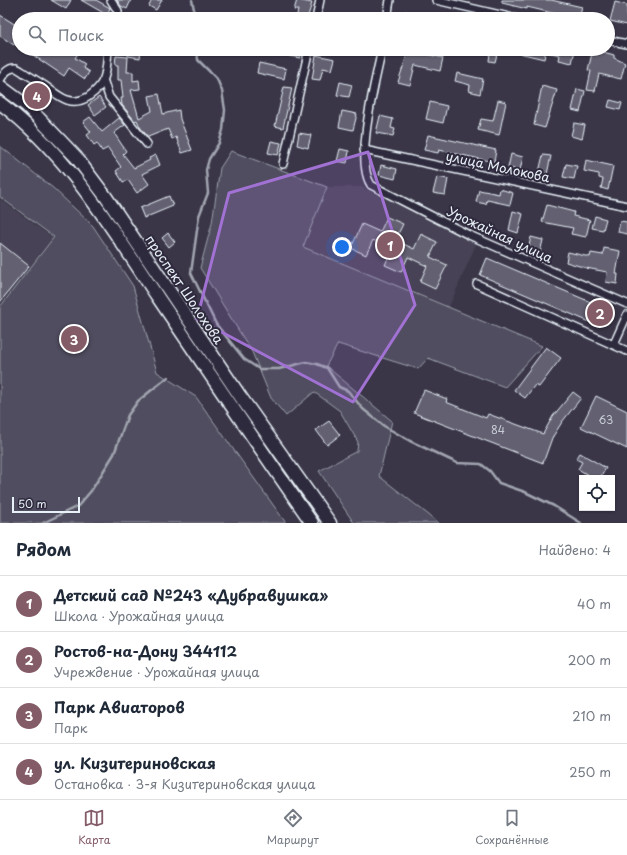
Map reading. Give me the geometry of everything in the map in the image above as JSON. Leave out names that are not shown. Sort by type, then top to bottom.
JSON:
[{"type":"main road","name":"проспект Шолохова","points":[[0,86],[27,106],[76,157],[106,197],[240,396],[330,523]]},
{"type":"main road","name":"проспект Шолохова","points":[[0,103],[21,119],[66,165],[97,207],[312,523]]},
{"type":"street","points":[[111,0],[118,12]]},
{"type":"street","points":[[317,12],[320,0]]},
{"type":"street","points":[[388,12],[390,0]]},
{"type":"street","points":[[436,0],[488,12]]},
{"type":"street","points":[[615,41],[627,44]]},
{"type":"street","points":[[0,80],[5,72],[10,69],[17,68],[46,86],[61,99],[68,101],[84,99],[95,92],[104,82],[107,56]]},
{"type":"street","points":[[283,164],[307,56]]},
{"type":"street","points":[[364,150],[381,56]]},
{"type":"street","points":[[104,82],[109,97],[147,144]]},
{"type":"street","name":"Урожайная улица","points":[[364,150],[367,179],[371,185],[469,235],[627,304]]},
{"type":"street","name":"улица Молокова","points":[[364,150],[627,206]]},
{"type":"street","points":[[477,284],[627,350]]},
{"type":"street","points":[[614,344],[627,315]]},
{"type":"highlighted area","points":[[368,152],[415,305],[353,402],[197,319],[229,193]]},
{"type":"shaded area","points":[[0,146],[53,188],[93,226],[133,286],[157,372],[196,397],[286,523],[0,523],[0,307],[54,237],[0,197]]},
{"type":"shaded area","points":[[231,151],[327,187],[303,247],[542,346],[505,387],[428,358],[418,369],[338,344],[326,366],[392,421],[379,476],[439,523],[354,523],[319,471],[357,451],[358,442],[340,411],[314,392],[286,416],[271,398],[252,352],[200,268],[212,223],[220,168]]},
{"type":"shaded area","points":[[327,187],[361,187],[477,242],[449,307],[303,247]]},
{"type":"shaded area","points":[[0,199],[53,238],[0,305]]},
{"type":"building","points":[[51,0],[71,0],[66,9]]},
{"type":"building","points":[[81,0],[96,0],[110,8],[108,12],[102,12]]},
{"type":"building","points":[[117,0],[131,0],[127,9],[121,6]]},
{"type":"building","points":[[152,0],[162,0],[156,10],[149,6]]},
{"type":"building","points":[[297,0],[312,3],[309,12],[298,12],[298,10],[294,10]]},
{"type":"building","points":[[502,0],[551,0],[582,7],[581,12],[548,12],[502,3]]},
{"type":"building","points":[[615,2],[627,5],[627,25],[615,22],[615,12],[612,12]]},
{"type":"building","points":[[0,15],[12,23],[12,44],[0,36]]},
{"type":"building","points":[[34,56],[76,56],[75,58],[85,64],[83,68],[89,72],[85,79],[69,68],[64,76]]},
{"type":"building","points":[[116,56],[128,57],[127,72],[133,72],[133,81],[139,80],[140,89],[131,90],[139,118],[152,111],[149,96],[159,94],[163,114],[179,110],[180,119],[192,150],[182,153],[176,137],[172,139],[168,129],[148,137],[140,127],[137,120],[135,121],[122,105],[121,98],[123,98],[121,80],[118,80],[118,65],[115,65]]},
{"type":"building","points":[[128,56],[140,56],[140,58]]},
{"type":"building","points":[[289,56],[300,56],[300,58]]},
{"type":"building","points":[[316,56],[335,59],[332,70],[323,68],[320,80],[312,79]]},
{"type":"building","points":[[407,56],[434,56],[443,58],[440,71],[415,65],[410,85],[398,82]]},
{"type":"building","points":[[490,56],[496,56],[495,62],[489,61]]},
{"type":"building","points":[[532,56],[545,56],[544,59]]},
{"type":"building","points":[[560,56],[574,56],[572,63],[559,60]]},
{"type":"building","points":[[591,56],[614,56],[614,58],[625,63],[621,79],[599,74],[595,91],[587,90],[591,71],[588,70]]},
{"type":"building","points":[[259,63],[286,69],[284,79],[257,73]]},
{"type":"building","points":[[457,73],[483,79],[480,94],[469,91],[470,85],[455,81]]},
{"type":"building","points":[[340,82],[352,85],[349,97],[337,95]]},
{"type":"building","points":[[542,86],[557,90],[545,128],[534,125]]},
{"type":"building","points":[[284,87],[292,88],[283,128],[275,126]]},
{"type":"building","points":[[577,89],[585,91],[580,112],[572,110]]},
{"type":"building","points":[[99,97],[106,107],[95,115],[88,105]]},
{"type":"building","points":[[498,100],[506,102],[499,135],[478,130],[481,119],[493,121]]},
{"type":"building","points":[[610,100],[622,103],[620,110],[608,107]]},
{"type":"building","points":[[430,102],[447,106],[443,123],[426,119]]},
{"type":"building","points":[[342,111],[357,114],[353,130],[339,127]]},
{"type":"building","points":[[380,116],[393,119],[391,128],[395,129],[393,136],[376,133]]},
{"type":"building","points":[[90,117],[102,132],[119,118],[125,125],[114,133],[126,151],[123,154],[134,168],[150,160],[149,158],[156,155],[160,165],[142,174],[149,184],[137,193],[128,180],[123,182],[116,171],[121,167],[108,148],[102,151],[97,143],[94,145],[87,135],[91,132],[83,122]]},
{"type":"building","points":[[574,123],[585,125],[582,139],[571,136]]},
{"type":"building","points":[[299,133],[311,135],[308,148],[297,145]]},
{"type":"building","points":[[428,135],[496,150],[494,162],[439,150],[438,153],[424,150]]},
{"type":"building","points":[[271,141],[281,143],[278,155],[268,153]]},
{"type":"building","points":[[340,149],[349,151],[347,163],[337,161]]},
{"type":"building","points":[[511,154],[523,157],[520,170],[508,168]]},
{"type":"building","points":[[543,155],[551,156],[547,174],[539,172]]},
{"type":"building","points":[[586,160],[613,166],[608,190],[601,188],[603,179],[599,178],[599,174],[584,171]]},
{"type":"building","points":[[566,164],[577,166],[574,179],[563,177]]},
{"type":"building","points":[[381,165],[397,169],[395,179],[379,175]]},
{"type":"building","points":[[437,177],[448,179],[445,195],[433,193]]},
{"type":"building","points":[[500,189],[513,193],[510,205],[487,200],[486,204],[476,202],[479,190],[499,194]]},
{"type":"building","points":[[169,196],[173,206],[144,218],[140,208]]},
{"type":"building","points":[[547,205],[574,212],[573,216],[590,220],[586,237],[571,234],[573,228],[542,222]]},
{"type":"building","points":[[513,211],[523,214],[518,233],[509,230]]},
{"type":"building","points":[[595,216],[606,219],[603,230],[592,228]]},
{"type":"building","points":[[387,217],[403,224],[395,240],[414,249],[421,234],[437,242],[430,257],[447,265],[435,289],[420,282],[427,266],[408,257],[401,272],[385,265],[392,249],[373,240],[366,255],[351,248],[362,224],[380,232]]},
{"type":"building","points":[[620,221],[627,222],[627,234],[618,232]]},
{"type":"building","points":[[168,233],[175,242],[169,247],[162,238]]},
{"type":"building","points":[[531,237],[543,240],[540,253],[528,250]]},
{"type":"building","points":[[0,243],[29,266],[0,302]]},
{"type":"building","points":[[604,248],[620,251],[616,274],[618,274],[617,284],[606,282],[607,272],[566,262],[568,252],[590,257],[591,253],[603,255]]},
{"type":"building","points":[[487,258],[607,309],[599,326],[480,275]]},
{"type":"building","points":[[546,347],[561,358],[539,387],[535,385],[525,398],[514,390]]},
{"type":"building","points":[[424,390],[447,399],[446,402],[486,418],[488,414],[543,434],[553,416],[573,392],[581,398],[562,422],[552,438],[543,463],[414,413]]},
{"type":"building","points":[[596,396],[627,411],[627,449],[581,427]]},
{"type":"building","points":[[329,421],[340,435],[327,445],[316,430]]},
{"type":"building","points":[[580,453],[606,468],[602,475],[588,475],[578,469],[582,462],[576,459]]},
{"type":"waterway","points":[[192,0],[195,12]]},
{"type":"waterway","points":[[198,56],[198,60],[217,79],[222,91],[225,110],[223,130],[219,143],[209,159],[206,170],[208,193],[199,216],[191,273],[216,324],[244,359],[259,369],[279,369],[306,362],[327,368],[339,387],[348,391],[363,409],[384,426],[410,441],[457,463],[481,464],[490,471],[499,483],[525,492],[554,506],[581,523]]},
{"type":"waterway","points":[[43,523],[78,506],[91,491],[114,454],[128,415],[138,401],[168,377]]},
{"type":"place","name":"ул. Кизитериновская","points":[[37,96]]},
{"type":"place","name":"Детский сад №243 «Дубравушка»","points":[[390,245]]},
{"type":"place","name":"Ростов-на-Дону 344112","points":[[600,313]]},
{"type":"place","name":"Парк Авиаторов","points":[[74,339]]}]
